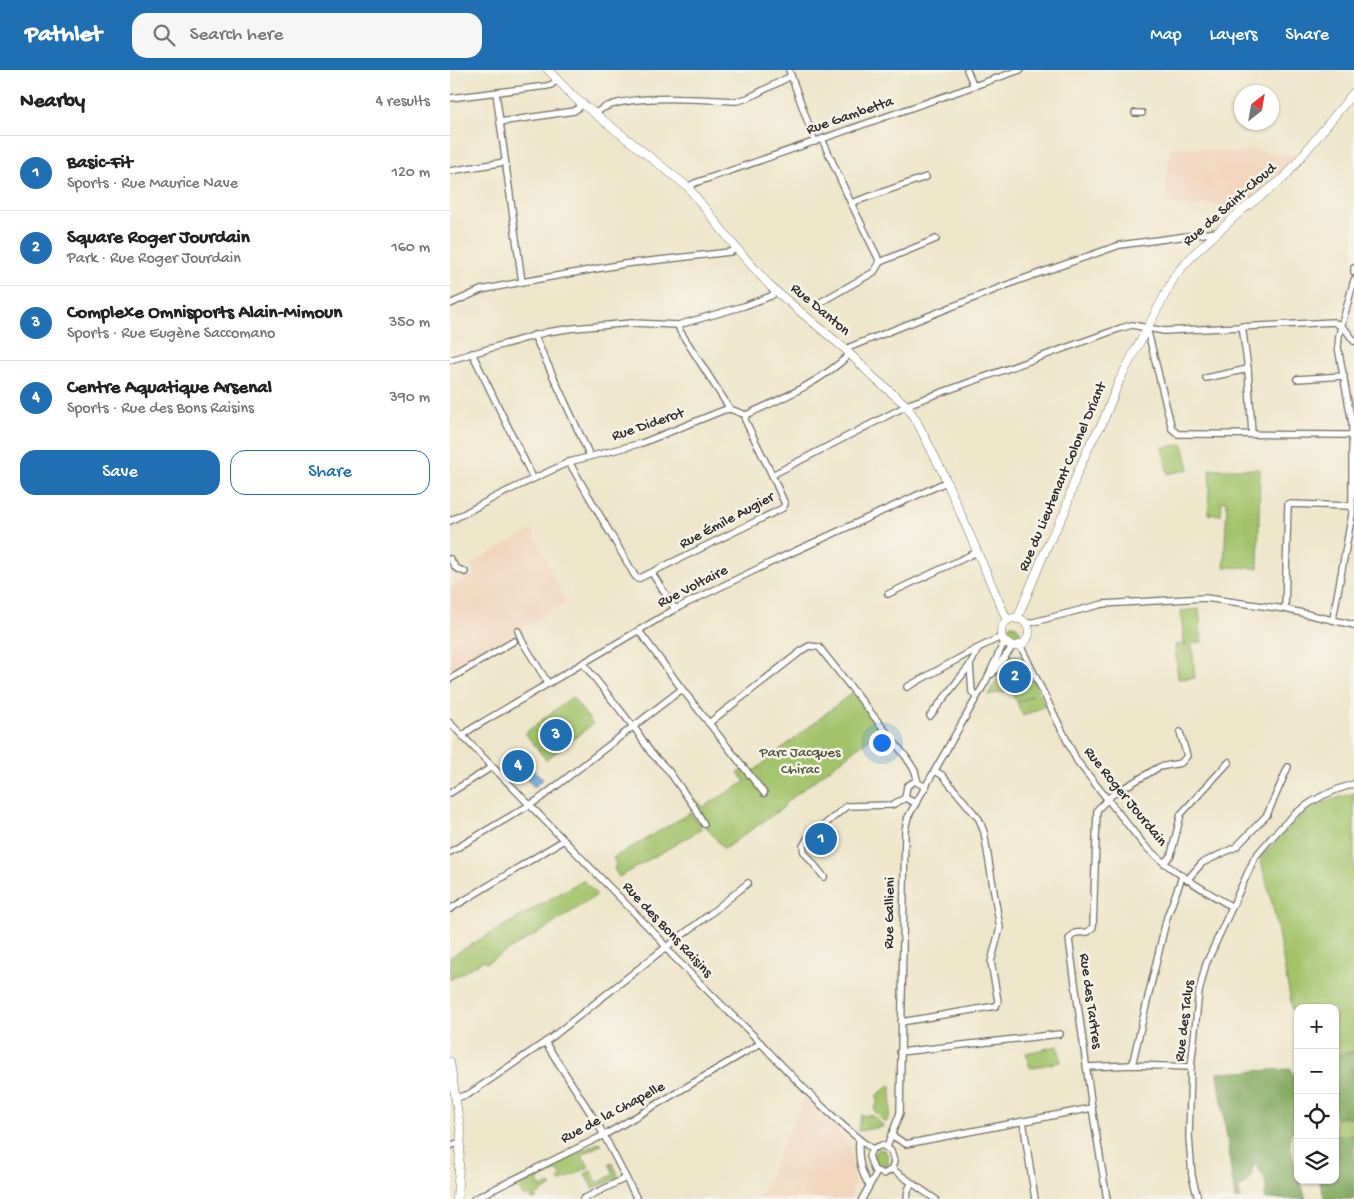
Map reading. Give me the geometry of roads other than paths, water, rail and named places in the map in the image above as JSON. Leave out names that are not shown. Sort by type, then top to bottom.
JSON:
[{"type":"street","name":"Rue Danton","points":[[548,70],[595,114],[688,187],[737,249],[776,292],[847,352],[906,406],[930,446],[1008,620]]},
{"type":"street","points":[[967,70],[974,86]]},
{"type":"street","name":"Rue Gambetta","points":[[688,187],[1020,70]]},
{"type":"street","points":[[595,114],[601,107],[646,98],[737,100],[748,98],[790,73],[815,142]]},
{"type":"street","points":[[450,98],[547,86],[557,80]]},
{"type":"street","name":"Rue de Saint-Cloud","points":[[1136,348],[1176,274],[1183,265],[1242,211],[1284,178],[1354,92]]},
{"type":"street","points":[[496,93],[522,282]]},
{"type":"street","points":[[500,122],[574,111],[584,104]]},
{"type":"street","points":[[822,139],[850,203],[880,262]]},
{"type":"street","points":[[450,171],[505,162]]},
{"type":"street","points":[[850,203],[926,177]]},
{"type":"street","points":[[678,325],[730,409],[746,415],[792,394],[825,376],[847,352],[1009,284],[1133,242],[1218,232]]},
{"type":"street","points":[[1196,235],[1203,239],[1204,244]]},
{"type":"street","points":[[819,302],[874,272],[880,262],[936,239]]},
{"type":"street","points":[[450,304],[481,290],[522,282],[624,264],[730,252],[737,249]]},
{"type":"street","points":[[1333,619],[1352,514],[1352,435],[1338,347],[1341,326],[1354,280]]},
{"type":"street","points":[[450,360],[534,335],[574,328],[612,324],[678,325],[744,306],[771,296],[776,292]]},
{"type":"street","points":[[1352,435],[1178,434],[1172,429],[1147,328],[1164,331],[1334,322],[1341,326],[1354,340]]},
{"type":"street","name":"Rue Émile Augier","points":[[569,462],[638,580],[784,508],[785,504],[772,475],[906,406],[1131,326],[1147,328]]},
{"type":"street","points":[[1242,326],[1248,369],[1252,434]]},
{"type":"street","points":[[534,335],[590,456]]},
{"type":"street","name":"Rue du Lieutenant Colonel Driant","points":[[1017,618],[1049,542],[1064,514],[1076,476],[1104,418],[1120,378],[1136,348]]},
{"type":"street","points":[[472,353],[533,478]]},
{"type":"street","points":[[1206,378],[1248,369]]},
{"type":"street","points":[[1297,379],[1344,376]]},
{"type":"street","name":"Rue Diderot","points":[[450,522],[533,478],[569,462],[642,443],[730,409]]},
{"type":"street","points":[[746,415],[745,420],[772,475]]},
{"type":"street","name":"Rue Voltaire","points":[[463,736],[471,729],[675,610],[778,559],[946,482]]},
{"type":"street","points":[[1285,609],[1288,504],[1351,506]]},
{"type":"street","points":[[888,594],[977,552]]},
{"type":"street","points":[[450,559],[456,568],[465,572]]},
{"type":"street","points":[[652,573],[675,610]]},
{"type":"street","points":[[1026,624],[1103,604],[1198,598],[1285,609],[1354,625]]},
{"type":"street","points":[[907,687],[978,648],[1003,640],[1016,646],[1025,642],[1029,630],[1026,624],[1017,618],[1008,620],[1001,628],[1003,640]]},
{"type":"street","points":[[518,631],[548,684]]},
{"type":"street","points":[[639,631],[764,793]]},
{"type":"street","name":"Rue Gallieni","points":[[986,682],[1003,640]]},
{"type":"street","points":[[450,679],[514,641]]},
{"type":"street","points":[[709,723],[804,649],[810,646],[819,647],[906,757],[915,771],[918,783],[926,787]]},
{"type":"street","name":"Rue Gallieni","points":[[887,1147],[900,1113],[905,830],[908,817],[977,696],[986,682],[1016,646]]},
{"type":"street","name":"Rue Roger Jourdain","points":[[1016,646],[1077,761],[1144,845],[1184,878],[1232,907]]},
{"type":"street","points":[[930,716],[970,665],[978,648]]},
{"type":"street","points":[[970,665],[972,692],[977,696]]},
{"type":"street","points":[[585,666],[651,753],[668,770],[704,824]]},
{"type":"street","points":[[450,852],[530,805],[682,689]]},
{"type":"street","name":"Rue des Bons Raisins","points":[[450,723],[660,938],[672,955],[859,1140],[872,1149]]},
{"type":"street","points":[[1108,800],[1112,795],[1159,767],[1181,763],[1187,756],[1180,732]]},
{"type":"street","points":[[1164,863],[1171,855],[1181,814],[1229,762]]},
{"type":"street","points":[[450,793],[492,767]]},
{"type":"street","points":[[1132,1066],[1167,917],[1184,878],[1202,863],[1236,847],[1267,815],[1288,767]]},
{"type":"street","points":[[901,1022],[996,1006],[998,1001],[991,962],[1000,928],[984,832],[979,819],[942,775],[935,771]]},
{"type":"street","points":[[824,877],[804,852],[803,846],[807,839],[847,806],[892,805],[904,798],[907,786],[917,780]]},
{"type":"street","name":"Rue des Talus","points":[[1198,1199],[1192,1176],[1189,1136],[1191,1067],[1199,992],[1206,964],[1256,857],[1277,831],[1300,808],[1330,793],[1354,784]]},
{"type":"street","points":[[904,798],[916,803]]},
{"type":"street","name":"Rue des Tartres","points":[[1107,1199],[1092,1108],[1069,939],[1075,933],[1088,932],[1093,927],[1097,810],[1108,800]]},
{"type":"street","points":[[450,909],[564,840]]},
{"type":"street","points":[[456,1098],[470,1094],[545,1042],[748,883]]},
{"type":"street","points":[[900,1052],[1060,1034]]},
{"type":"street","points":[[545,1042],[604,1135],[637,1199]]},
{"type":"street","name":"Rue de la Chapelle","points":[[474,1199],[604,1135],[761,1043]]},
{"type":"street","points":[[450,1062],[456,1098],[460,1143],[458,1199]]},
{"type":"street","points":[[1087,1068],[1132,1066],[1191,1067]]},
{"type":"street","points":[[891,1135],[906,1144],[1092,1108]]},
{"type":"street","points":[[1023,1122],[1035,1199]]},
{"type":"street","points":[[859,1140],[858,1148],[862,1175],[869,1185]]},
{"type":"street","points":[[450,1146],[460,1143]]},
{"type":"street","points":[[882,1145],[891,1151],[893,1156],[892,1169],[884,1174],[876,1172],[870,1162],[869,1156],[872,1149],[882,1145]]},
{"type":"street","points":[[892,1169],[924,1196],[935,1199]]},
{"type":"street","points":[[862,1199],[876,1172]]},
{"type":"street","points":[[583,1199],[626,1178]]},
{"type":"street","points":[[907,1199],[911,1184]]},
{"type":"water","points":[[521,748],[528,755],[514,767],[508,760]]},
{"type":"water","points":[[526,762],[543,779],[534,787],[518,770]]},
{"type":"place","name":"Square Roger Jourdain","points":[[1015,677]]},
{"type":"place","name":"Complexe Omnisports Alain-Mimoun","points":[[556,735]]},
{"type":"place","name":"Centre Aquatique Arsenal","points":[[518,766]]},
{"type":"place","name":"Basic-Fit","points":[[821,839]]},
{"type":"park label","name":"Parc Jacques Chirac","points":[[800,762]]}]
